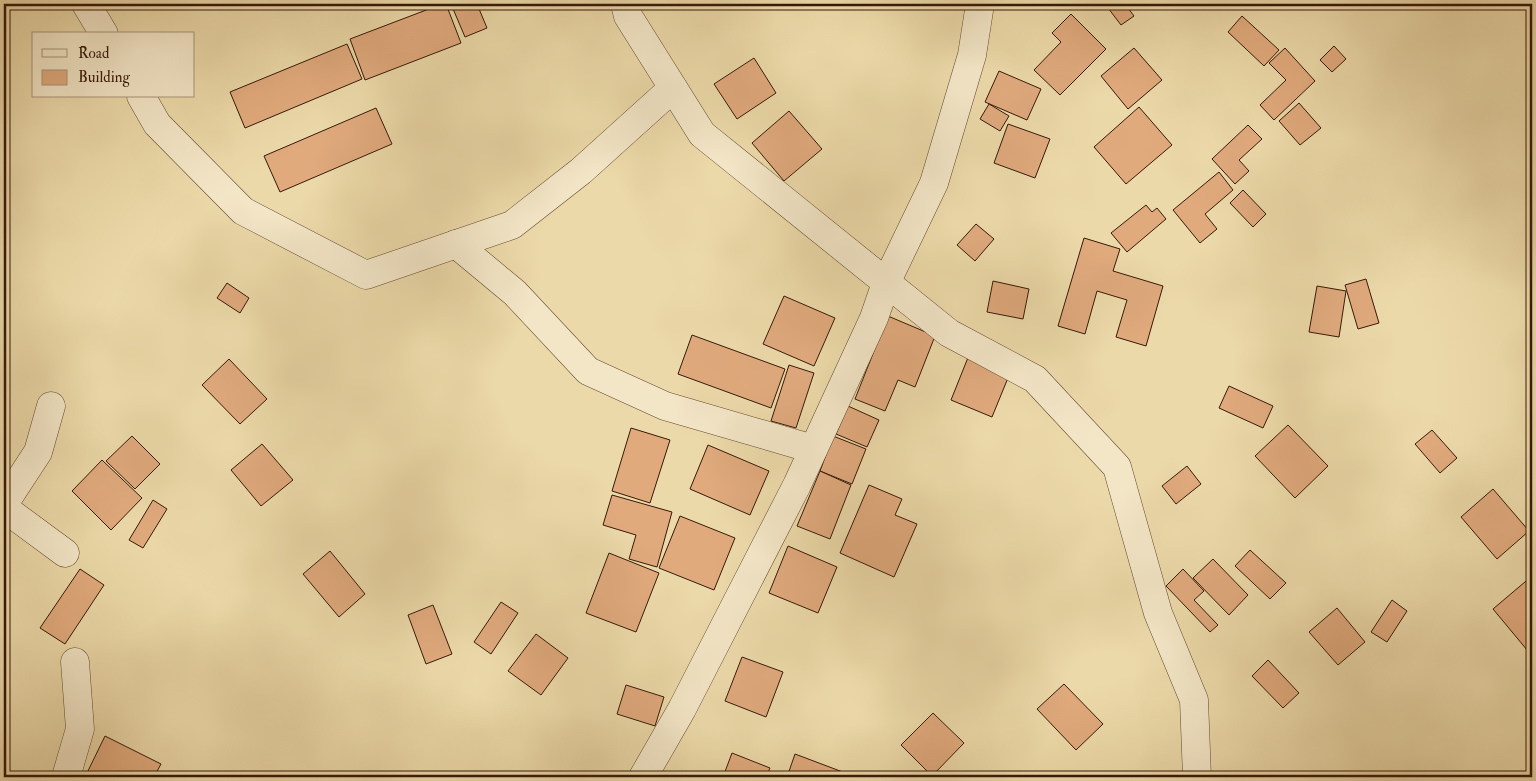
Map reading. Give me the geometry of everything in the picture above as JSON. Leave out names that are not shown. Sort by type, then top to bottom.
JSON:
[{"type":"street","points":[[86,4],[103,32]]},
{"type":"street","points":[[625,4],[628,16],[702,134],[949,333],[1035,379],[1116,467],[1158,613],[1194,700],[1197,777]]},
{"type":"street","points":[[643,777],[687,700],[813,449],[874,318],[886,283],[934,183],[972,55],[980,4]]},
{"type":"street","points":[[142,98],[157,124],[243,211],[366,275],[512,225],[581,171],[673,88]]},
{"type":"street","points":[[456,244],[515,293],[588,371],[665,406],[813,449]]},
{"type":"street","points":[[4,504],[38,452],[51,406]]},
{"type":"street","points":[[4,508],[65,553]]},
{"type":"street","points":[[66,777],[80,729],[75,662]]},
{"type":"building","points":[[446,4],[461,43],[365,80],[350,39]]},
{"type":"building","points":[[451,4],[477,4],[487,28],[465,37]]},
{"type":"building","points":[[1105,4],[1125,4],[1134,16],[1121,25]]},
{"type":"building","points":[[1071,14],[1106,49],[1060,95],[1034,70],[1061,42],[1052,33]]},
{"type":"building","points":[[1242,16],[1279,50],[1264,66],[1228,32]]},
{"type":"building","points":[[347,44],[362,79],[245,128],[230,92]]},
{"type":"building","points":[[1334,46],[1346,59],[1332,72],[1320,60]]},
{"type":"building","points":[[1134,48],[1162,80],[1128,109],[1101,76]]},
{"type":"building","points":[[1285,48],[1315,81],[1274,120],[1260,105],[1286,80],[1269,63]]},
{"type":"building","points":[[754,58],[776,93],[737,119],[714,84]]},
{"type":"building","points":[[999,71],[1041,89],[1027,120],[985,102]]},
{"type":"building","points":[[1299,103],[1321,128],[1300,145],[1279,121]]},
{"type":"building","points":[[989,104],[1009,116],[1000,131],[980,119]]},
{"type":"building","points":[[1139,107],[1172,145],[1126,184],[1094,147]]},
{"type":"building","points":[[376,108],[392,144],[280,192],[264,156]]},
{"type":"building","points":[[789,111],[822,149],[784,181],[752,143]]},
{"type":"building","points":[[1008,124],[1050,139],[1035,178],[994,163]]},
{"type":"building","points":[[1248,125],[1262,139],[1239,160],[1249,171],[1235,184],[1212,159]]},
{"type":"building","points":[[1219,172],[1233,190],[1205,214],[1217,229],[1200,243],[1173,210]]},
{"type":"building","points":[[1243,190],[1266,214],[1253,227],[1230,203]]},
{"type":"building","points":[[1146,205],[1152,212],[1157,208],[1166,219],[1127,252],[1111,233]]},
{"type":"building","points":[[976,224],[994,239],[975,261],[957,245]]},
{"type":"building","points":[[1084,238],[1120,249],[1113,271],[1163,286],[1146,346],[1116,337],[1127,300],[1097,291],[1085,334],[1058,326]]},
{"type":"building","points":[[1366,279],[1379,323],[1358,329],[1345,285]]},
{"type":"building","points":[[993,281],[1029,289],[1023,319],[987,312]]},
{"type":"building","points":[[227,283],[249,298],[240,313],[217,298]]},
{"type":"building","points":[[1317,286],[1346,291],[1339,337],[1309,332]]},
{"type":"building","points":[[784,296],[835,318],[814,366],[763,344]]},
{"type":"building","points":[[888,316],[935,336],[915,387],[898,380],[885,411],[855,399]]},
{"type":"building","points":[[692,335],[785,369],[771,408],[678,374]]},
{"type":"building","points":[[969,355],[1010,373],[992,417],[951,400]]},
{"type":"building","points":[[229,359],[267,399],[240,424],[202,385]]},
{"type":"building","points":[[789,365],[814,373],[796,428],[771,421]]},
{"type":"building","points":[[1229,386],[1273,406],[1263,428],[1219,408]]},
{"type":"building","points":[[848,406],[879,420],[867,447],[836,434]]},
{"type":"building","points":[[1288,425],[1328,466],[1295,498],[1255,456]]},
{"type":"building","points":[[631,428],[670,440],[650,503],[612,491]]},
{"type":"building","points":[[1432,430],[1457,458],[1440,473],[1415,444]]},
{"type":"building","points":[[132,436],[160,464],[135,489],[106,461]]},
{"type":"building","points":[[833,436],[866,449],[852,484],[820,471]]},
{"type":"building","points":[[262,444],[293,480],[261,506],[231,470]]},
{"type":"building","points":[[708,445],[769,471],[750,515],[690,489]]},
{"type":"building","points":[[102,460],[142,498],[111,530],[72,491]]},
{"type":"building","points":[[1187,466],[1201,484],[1176,504],[1162,486]]},
{"type":"building","points":[[820,471],[851,485],[830,539],[797,526]]},
{"type":"building","points":[[869,485],[902,499],[895,515],[917,524],[894,577],[840,553]]},
{"type":"building","points":[[1493,489],[1529,531],[1497,559],[1461,517]]},
{"type":"building","points":[[612,495],[672,512],[657,567],[629,559],[636,535],[603,525]]},
{"type":"building","points":[[153,500],[167,509],[143,548],[129,540]]},
{"type":"building","points":[[680,516],[735,538],[714,590],[659,568]]},
{"type":"building","points":[[788,546],[837,567],[818,613],[769,593]]},
{"type":"building","points":[[1250,550],[1286,583],[1270,599],[1235,566]]},
{"type":"building","points":[[330,551],[365,594],[339,617],[303,574]]},
{"type":"building","points":[[609,553],[659,573],[636,632],[586,613]]},
{"type":"building","points":[[1213,559],[1248,595],[1229,615],[1193,578]]},
{"type":"building","points":[[80,569],[104,585],[65,644],[40,628]]},
{"type":"building","points":[[1183,569],[1204,591],[1194,600],[1218,625],[1210,632],[1166,586]]},
{"type":"building","points":[[1532,576],[1532,656],[1493,609]]},
{"type":"building","points":[[1392,600],[1407,611],[1387,642],[1371,632]]},
{"type":"building","points":[[501,602],[518,613],[491,654],[474,642]]},
{"type":"building","points":[[433,605],[452,654],[426,664],[408,615]]},
{"type":"building","points":[[1337,608],[1365,642],[1338,665],[1309,632]]},
{"type":"building","points":[[536,634],[568,658],[541,695],[508,671]]},
{"type":"building","points":[[742,657],[783,672],[766,717],[725,701]]},
{"type":"building","points":[[1268,660],[1299,693],[1283,708],[1252,676]]},
{"type":"building","points":[[1064,684],[1103,724],[1076,750],[1037,709]]},
{"type":"building","points":[[626,685],[664,697],[655,726],[617,714]]},
{"type":"building","points":[[933,713],[964,743],[932,776],[901,745]]},
{"type":"building","points":[[105,736],[161,764],[154,777],[85,777]]},
{"type":"building","points":[[732,753],[770,768],[766,777],[723,777]]},
{"type":"building","points":[[795,754],[856,777],[787,777]]}]
